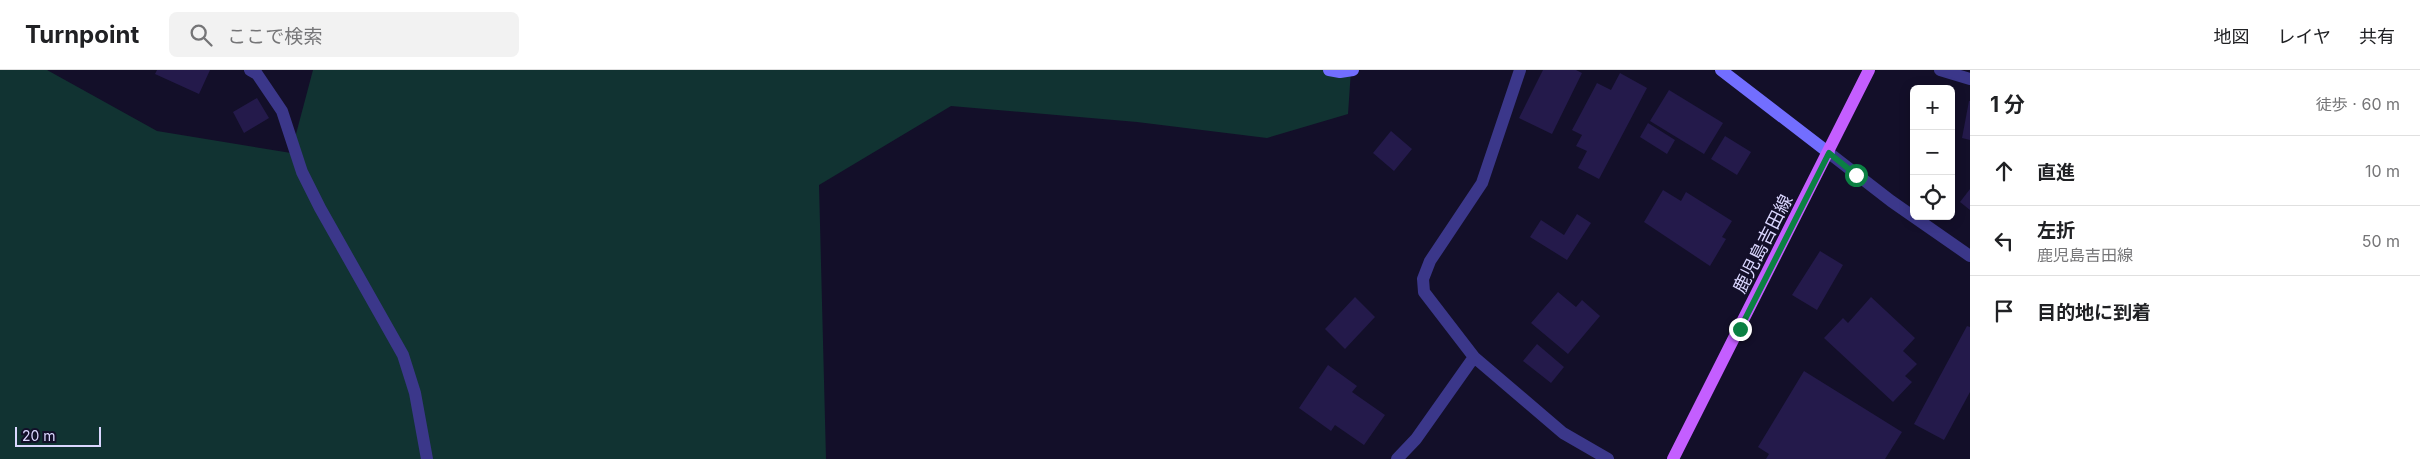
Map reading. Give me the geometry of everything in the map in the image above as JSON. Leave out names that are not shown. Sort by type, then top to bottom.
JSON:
[{"type":"main road","name":"鹿児島吉田線","points":[[1673,459],[1829,153],[1869,70]]},
{"type":"street","points":[[250,70],[258,74],[282,111],[302,172],[403,355],[415,393],[427,459]]},
{"type":"street","points":[[1329,70],[1340,72],[1353,70]]},
{"type":"street","points":[[1520,70],[1482,183],[1430,262],[1423,279],[1424,292],[1474,357],[1563,433],[1608,459]]},
{"type":"street","points":[[1720,70],[1891,201],[1970,256]]},
{"type":"street","points":[[1940,70],[1970,79]]},
{"type":"street","points":[[1396,459],[1416,439],[1474,357]]},
{"type":"green space","points":[[0,70],[47,70],[157,131],[291,153],[313,70],[1351,70],[1348,114],[1267,138],[1137,122],[951,106],[819,185],[826,459],[0,459]]},
{"type":"building","points":[[157,70],[210,70],[199,94],[155,74]]},
{"type":"building","points":[[1543,70],[1576,70],[1582,73],[1552,134],[1519,118]]},
{"type":"building","points":[[1620,73],[1647,88],[1599,179],[1578,168],[1587,151],[1576,146],[1582,135],[1572,130],[1597,83],[1611,90]]},
{"type":"building","points":[[1669,90],[1723,123],[1704,154],[1650,121]]},
{"type":"building","points":[[257,98],[269,118],[244,133],[233,112]]},
{"type":"building","points":[[1970,101],[1970,140],[1962,138]]},
{"type":"building","points":[[1648,123],[1675,140],[1667,154],[1640,137]]},
{"type":"building","points":[[1391,131],[1412,149],[1394,171],[1373,153]]},
{"type":"building","points":[[1725,136],[1751,152],[1737,175],[1711,159]]},
{"type":"building","points":[[1970,189],[1970,210],[1960,202]]},
{"type":"building","points":[[1663,190],[1681,201],[1686,192],[1732,221],[1722,237],[1726,239],[1710,266],[1644,222]]},
{"type":"building","points":[[1577,214],[1591,223],[1567,260],[1530,237],[1541,220],[1564,235]]},
{"type":"building","points":[[1820,251],[1843,265],[1817,310],[1792,295]]},
{"type":"building","points":[[1558,292],[1576,307],[1582,300],[1600,316],[1568,354],[1531,323]]},
{"type":"building","points":[[1355,297],[1375,317],[1345,349],[1325,329]]},
{"type":"building","points":[[1871,297],[1915,338],[1903,351],[1917,364],[1905,376],[1912,382],[1893,402],[1824,338],[1843,318],[1848,323]]},
{"type":"building","points":[[1967,326],[1970,327],[1970,392],[1944,440],[1914,424]]},
{"type":"building","points":[[1537,344],[1564,367],[1551,383],[1523,361]]},
{"type":"building","points":[[1328,365],[1357,386],[1352,392],[1385,415],[1364,445],[1335,425],[1331,431],[1299,408]]},
{"type":"building","points":[[1804,371],[1902,432],[1885,459],[1766,459],[1769,454],[1758,447]]},
{"type":"route","points":[[1740,329],[1829,153],[1856,175]]}]
